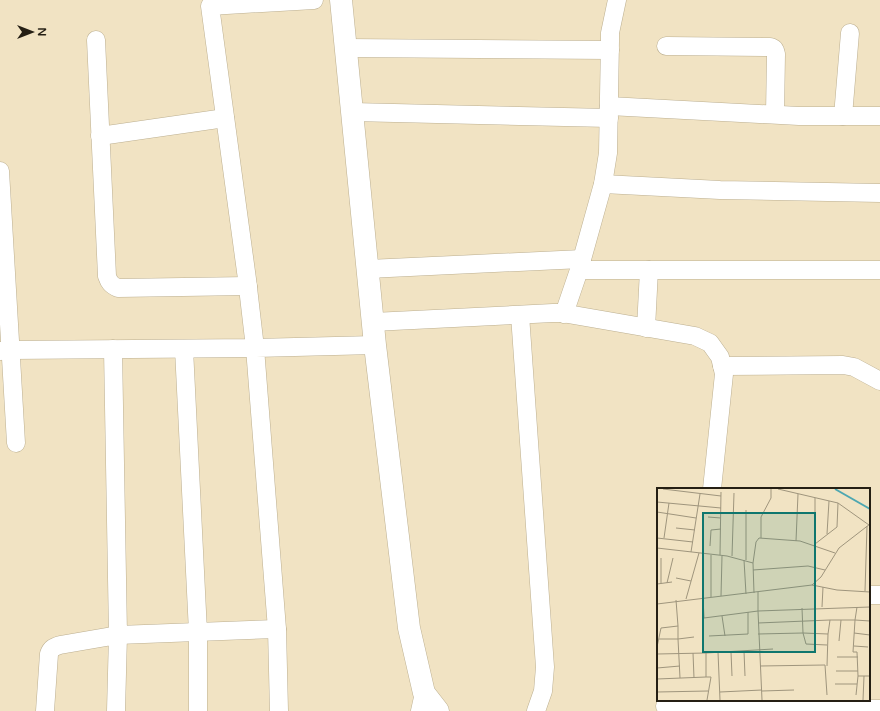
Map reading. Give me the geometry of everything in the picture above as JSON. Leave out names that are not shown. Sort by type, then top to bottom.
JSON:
[{"type":"street","points":[[279,711],[277,629],[255,348],[210,6],[314,0]]},
{"type":"street","points":[[341,0],[375,345],[409,628],[422,702],[438,711]]},
{"type":"street","points":[[564,314],[603,184],[608,153],[610,33],[617,0]]},
{"type":"street","points":[[843,116],[850,33]]},
{"type":"street","points":[[96,40],[107,276],[109,282],[118,288],[248,286]]},
{"type":"street","points":[[666,46],[773,48],[776,54],[775,114]]},
{"type":"street","points":[[346,48],[610,50]]},
{"type":"street","points":[[352,112],[609,112],[880,116]]},
{"type":"street","points":[[100,136],[225,118]]},
{"type":"street","points":[[0,171],[5,350],[16,444]]},
{"type":"street","points":[[603,184],[724,190],[880,193]]},
{"type":"street","points":[[368,269],[580,264],[649,270],[880,270]]},
{"type":"street","points":[[646,328],[649,270]]},
{"type":"street","points":[[373,322],[552,313],[694,336],[710,343],[720,357],[724,374],[712,488]]},
{"type":"street","points":[[520,315],[545,667],[543,691],[536,711]]},
{"type":"street","points":[[5,350],[184,349],[375,345]]},
{"type":"street","points":[[113,349],[118,635],[116,711]]},
{"type":"street","points":[[184,349],[198,632],[198,711]]},
{"type":"street","points":[[722,366],[843,365],[854,366],[880,380]]},
{"type":"street","points":[[45,711],[49,654],[51,649],[54,647],[118,635],[277,629]]},
{"type":"street","points":[[672,707],[880,709]]}]
